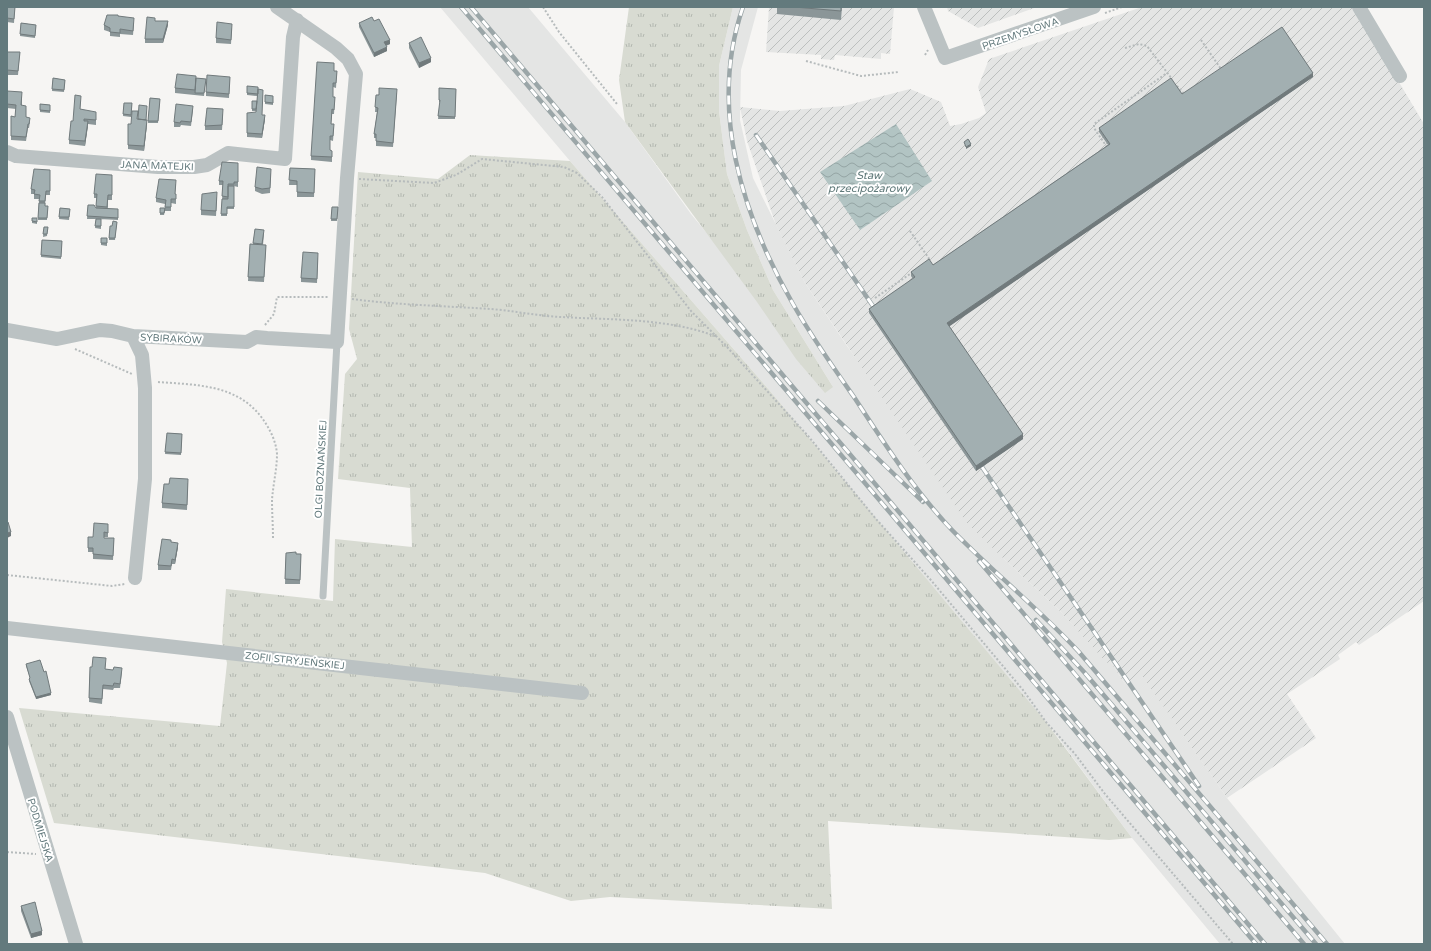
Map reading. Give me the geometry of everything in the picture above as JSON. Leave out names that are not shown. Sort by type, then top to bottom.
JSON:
[{"type":"street","points":[[277,7],[336,48],[348,59],[356,74],[347,178],[341,297],[337,342]]},
{"type":"street","name":"PRZEMYSŁOWA","points":[[924,7],[945,58],[1094,7]]},
{"type":"street","points":[[1359,7],[1400,76]]},
{"type":"street","name":"JANA MATEJKI","points":[[7,152],[16,156],[158,167],[194,167],[207,165],[228,153],[285,159],[293,37],[297,20]]},
{"type":"street","name":"SYBIRAKÓW","points":[[7,330],[57,339],[100,330],[133,336],[247,342],[256,338],[337,342]]},
{"type":"street","points":[[133,336],[142,355],[145,384],[144,479],[135,578]]},
{"type":"street","name":"ZOFII STRYJEŃSKIEJ","points":[[7,628],[582,693]]},
{"type":"street","name":"PODMIEJSKA","points":[[7,717],[76,944]]},
{"type":"lane","name":"OLGI BOZNAŃSKIEJ","points":[[323,596],[337,342]]},
{"type":"path","points":[[543,7],[559,32],[617,104]]},
{"type":"path","points":[[1201,40],[1221,69],[1227,65]]},
{"type":"path","points":[[1125,48],[1140,44],[1144,44],[1150,48],[1183,95],[1189,91]]},
{"type":"path","points":[[806,61],[861,76],[899,72]]},
{"type":"path","points":[[1107,147],[1094,128],[1094,124],[1167,73]]},
{"type":"path","points":[[347,178],[434,184],[456,176],[482,159],[564,167],[577,173],[602,197],[691,311],[809,437],[876,519],[930,579],[1023,690],[1046,722],[1075,754],[1105,794],[1233,944]]},
{"type":"path","points":[[910,231],[934,266]]},
{"type":"path","points":[[874,298],[918,269]]},
{"type":"path","points":[[256,338],[274,314],[277,297],[341,297],[380,303],[649,322],[702,331],[716,336]]},
{"type":"path","points":[[57,339],[102,362],[132,374],[145,384],[214,388],[228,391],[243,399],[256,409],[274,440],[277,455],[272,500],[274,539]]},
{"type":"path","points":[[7,575],[112,586],[128,583],[135,578]]},
{"type":"path","points":[[7,852],[49,856]]},
{"type":"shaded area","points":[[440,7],[528,7],[625,122],[691,214],[833,387],[773,290],[747,230],[727,174],[719,111],[719,66],[733,7],[758,7],[741,70],[740,120],[753,178],[805,283],[847,346],[1004,559],[1060,611],[1107,662],[1110,661],[1125,684],[1141,673],[1227,798],[1345,944],[1220,944],[1132,838],[1054,732],[770,391],[570,161]]},
{"type":"shaded area","points":[[769,7],[894,7],[890,54],[881,53],[881,59],[835,55],[834,60],[821,59],[821,55],[766,52]]},
{"type":"shaded area","points":[[947,7],[1037,7],[978,28],[948,11]]},
{"type":"shaded area","points":[[1142,7],[1354,7],[1424,124],[1424,601],[1359,645],[1356,642],[1338,655],[1340,659],[1287,694],[1316,738],[1227,798],[1141,674],[1125,684],[1110,661],[1107,663],[1060,611],[966,522],[805,283],[776,225],[747,141],[740,107],[780,111],[844,106],[910,89],[941,102],[950,126],[961,124],[979,118],[986,113],[978,87],[989,59]]},
{"type":"green space","points":[[629,7],[733,7],[719,66],[719,111],[727,174],[747,230],[773,290],[833,387],[825,393],[796,359],[757,302],[625,122],[619,80]]},
{"type":"green space","points":[[470,155],[570,161],[770,391],[1046,722],[1132,838],[1109,840],[828,821],[832,909],[610,897],[571,901],[485,873],[54,823],[19,708],[220,726],[227,663],[222,642],[226,589],[333,601],[335,539],[412,547],[410,488],[338,479],[345,374],[357,359],[349,329],[358,172],[438,179]]},
{"type":"water","name":"Staw przecipożarowy","points":[[896,124],[932,181],[860,230],[820,172]]},
{"type":"building","points":[[7,7],[15,7],[14,19],[7,18]]},
{"type":"building","points":[[794,7],[841,7],[841,11]]},
{"type":"building","points":[[107,15],[118,15],[134,18],[133,31],[120,29],[120,33],[110,32],[110,28],[104,25]]},
{"type":"building","points":[[147,17],[155,18],[155,21],[168,21],[163,39],[145,39]]},
{"type":"building","points":[[372,17],[374,21],[379,19],[390,40],[384,42],[387,47],[374,53],[359,23]]},
{"type":"building","points":[[217,22],[232,24],[231,40],[216,38]]},
{"type":"building","points":[[21,23],[36,25],[35,36],[20,34]]},
{"type":"building","points":[[1282,27],[1313,73],[947,323],[1023,434],[976,466],[869,309],[915,277],[911,272],[929,259],[933,265],[1110,144],[1099,128],[1171,78],[1182,94]]},
{"type":"building","points":[[421,37],[431,58],[419,63],[409,43]]},
{"type":"building","points":[[7,52],[20,52],[18,71],[7,70]]},
{"type":"building","points":[[317,62],[334,63],[334,71],[337,71],[336,83],[333,83],[333,97],[335,97],[334,110],[332,109],[331,124],[334,124],[333,136],[330,136],[330,150],[332,151],[332,157],[311,156]]},
{"type":"building","points":[[177,74],[196,76],[195,90],[175,88]]},
{"type":"building","points":[[207,75],[230,77],[229,94],[206,92]]},
{"type":"building","points":[[53,78],[65,80],[64,90],[52,89]]},
{"type":"building","points":[[196,78],[206,79],[204,93],[195,93]]},
{"type":"building","points":[[247,86],[258,87],[258,94],[247,93]]},
{"type":"building","points":[[379,88],[397,89],[393,143],[376,141],[376,134],[374,134],[378,108],[375,107],[376,95],[379,95]]},
{"type":"building","points":[[439,88],[456,89],[455,117],[438,116],[440,100]]},
{"type":"building","points":[[258,89],[263,90],[262,115],[265,115],[262,134],[247,133],[247,113],[256,112]]},
{"type":"building","points":[[7,91],[22,92],[21,105],[26,106],[26,117],[30,118],[26,137],[11,136],[11,116],[15,117],[16,105],[7,104]]},
{"type":"building","points":[[75,95],[81,96],[80,109],[96,112],[96,120],[84,119],[84,121],[88,121],[85,141],[69,140],[71,121],[73,121]]},
{"type":"building","points":[[265,95],[273,96],[273,103],[265,102]]},
{"type":"building","points":[[150,98],[160,99],[158,121],[148,121]]},
{"type":"building","points":[[252,101],[257,101],[256,109],[252,109]]},
{"type":"building","points":[[124,103],[132,103],[131,115],[123,114]]},
{"type":"building","points":[[40,104],[50,105],[50,111],[40,110]]},
{"type":"building","points":[[176,104],[193,106],[191,122],[174,122]]},
{"type":"building","points":[[139,105],[147,106],[146,120],[138,119]]},
{"type":"building","points":[[207,108],[223,109],[222,125],[205,126]]},
{"type":"building","points":[[132,111],[138,111],[137,119],[147,120],[144,146],[128,145],[128,124],[131,124]]},
{"type":"building","points":[[968,139],[971,144],[966,147],[964,142]]},
{"type":"building","points":[[222,162],[238,163],[238,182],[228,184],[228,197],[222,196],[223,181],[219,181]]},
{"type":"building","points":[[257,167],[271,169],[270,188],[262,189],[255,187]]},
{"type":"building","points":[[290,168],[315,169],[314,193],[297,192],[297,181],[289,180]]},
{"type":"building","points":[[34,169],[50,170],[50,191],[46,191],[45,201],[39,201],[40,195],[34,194],[35,190],[31,189]]},
{"type":"building","points":[[96,174],[112,175],[112,195],[108,195],[107,207],[96,206],[97,194],[94,194]]},
{"type":"building","points":[[159,179],[176,180],[176,199],[171,199],[171,207],[165,207],[166,200],[156,198]]},
{"type":"building","points":[[228,186],[234,186],[234,207],[227,207],[227,214],[221,214],[222,199],[228,199]]},
{"type":"building","points":[[217,192],[216,211],[201,210],[202,194]]},
{"type":"building","points":[[39,203],[45,203],[45,206],[48,206],[47,218],[38,218]]},
{"type":"building","points":[[88,205],[94,205],[96,208],[118,209],[118,218],[87,216]]},
{"type":"building","points":[[332,207],[338,207],[337,219],[331,219]]},
{"type":"building","points":[[60,208],[70,209],[69,217],[59,217]]},
{"type":"building","points":[[160,208],[165,208],[164,213],[160,213]]},
{"type":"building","points":[[32,218],[37,218],[37,222],[32,221]]},
{"type":"building","points":[[96,219],[101,219],[101,226],[95,226]]},
{"type":"building","points":[[113,221],[117,222],[115,238],[109,238],[110,226],[112,226]]},
{"type":"building","points":[[44,227],[48,227],[47,234],[43,234]]},
{"type":"building","points":[[255,229],[264,230],[262,244],[253,243]]},
{"type":"building","points":[[101,238],[107,238],[107,243],[101,243]]},
{"type":"building","points":[[42,240],[62,241],[61,257],[41,255]]},
{"type":"building","points":[[250,244],[266,245],[264,277],[248,277]]},
{"type":"building","points":[[303,252],[318,253],[317,279],[301,278]]},
{"type":"building","points":[[167,433],[182,434],[181,453],[165,452]]},
{"type":"building","points":[[170,478],[188,479],[187,505],[162,503],[164,484],[169,484]]},
{"type":"building","points":[[8,522],[11,532],[7,533],[7,523]]},
{"type":"building","points":[[94,523],[108,524],[108,533],[104,532],[104,538],[114,538],[113,556],[93,554],[93,548],[88,548],[88,537],[93,537]]},
{"type":"building","points":[[162,539],[171,540],[171,542],[178,543],[175,560],[172,559],[171,566],[158,565]]},
{"type":"building","points":[[296,552],[296,554],[301,554],[300,580],[285,579],[286,553]]},
{"type":"building","points":[[93,657],[106,658],[105,669],[113,670],[114,667],[122,668],[120,684],[114,683],[113,686],[103,685],[102,699],[89,698],[90,667],[92,667]]},
{"type":"building","points":[[40,660],[44,672],[46,671],[51,693],[36,697],[29,679],[26,664]]},
{"type":"building","points":[[35,902],[42,931],[31,934],[21,906]]},
{"type":"railway","points":[[461,7],[1256,944]]},
{"type":"railway","points":[[471,7],[1265,944]]},
{"type":"railway","points":[[743,7],[733,45],[729,84],[730,122],[736,160],[746,198],[759,234],[775,270],[807,328],[900,466],[938,515],[968,546],[1064,636],[1079,652],[1327,944]]},
{"type":"railway","points":[[756,135],[875,309]]},
{"type":"railway","points":[[818,401],[923,502]]},
{"type":"railway","points":[[982,467],[1199,786]]},
{"type":"railway","points":[[979,561],[1304,944]]},
{"type":"railway","points":[[1036,620],[1084,672],[1316,944]]}]
